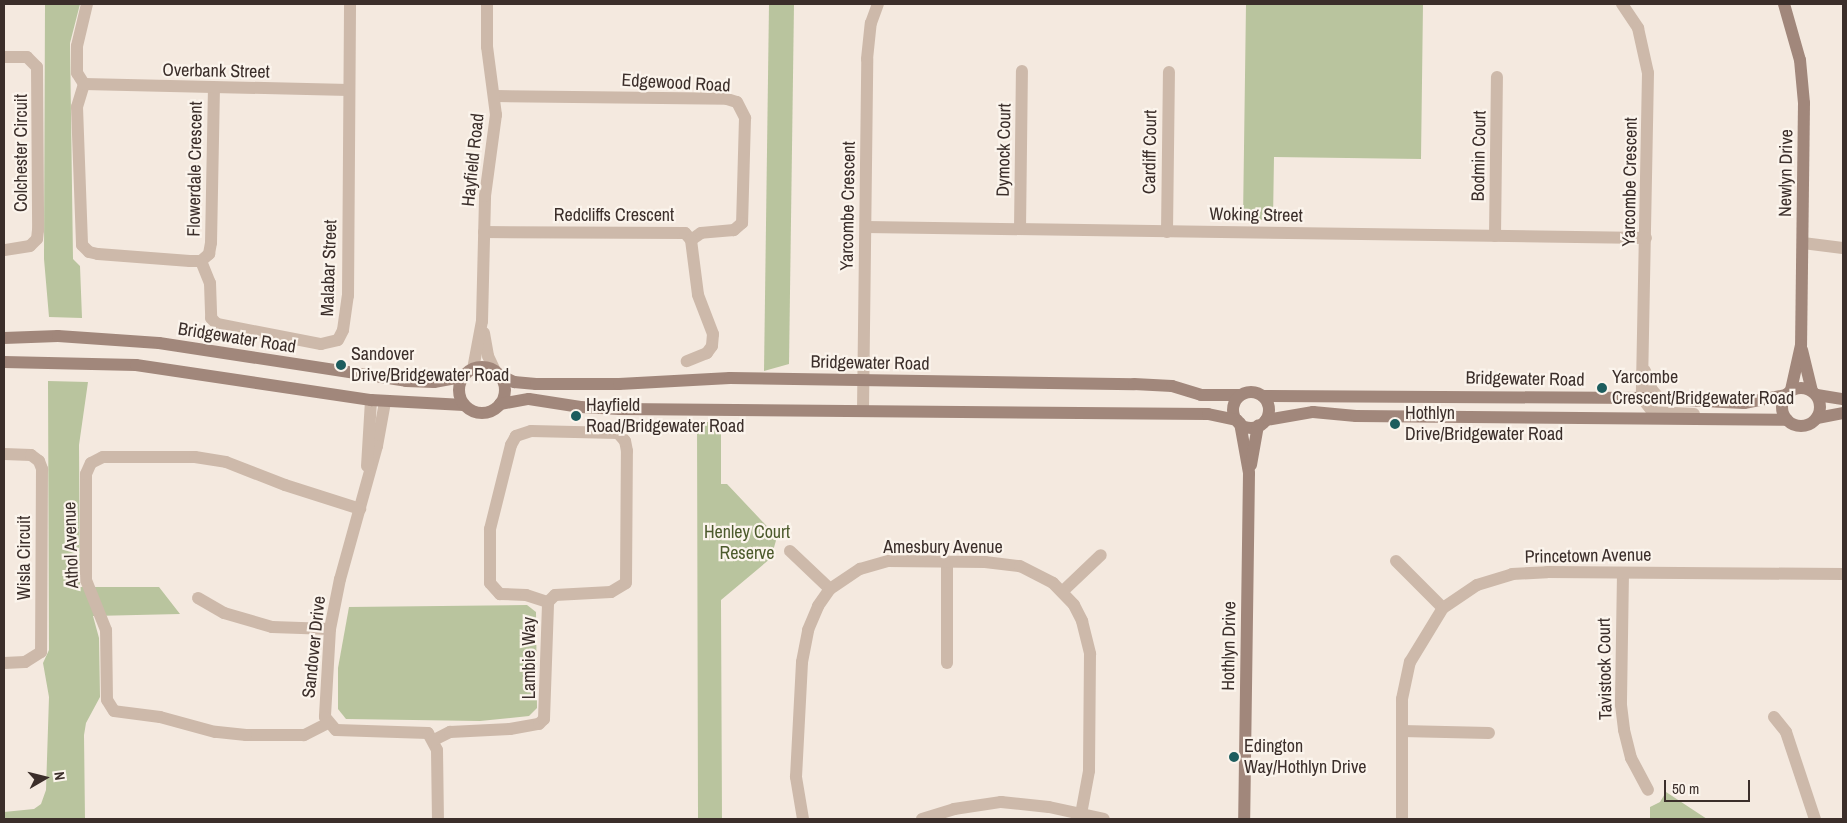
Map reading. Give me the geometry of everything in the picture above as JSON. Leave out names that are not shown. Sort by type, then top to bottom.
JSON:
[{"type":"street","points":[[84,84],[78,73],[77,46],[87,4]]},
{"type":"street","name":"Malabar Street","points":[[201,261],[210,283],[211,318],[216,324],[321,344],[338,340],[343,330],[348,296],[350,4]]},
{"type":"street","name":"Hayfield Road","points":[[487,4],[488,47],[496,96],[494,141],[484,196],[482,320],[488,356],[497,373]]},
{"type":"street","name":"Yarcombe Crescent","points":[[863,410],[868,45],[878,4]]},
{"type":"street","name":"Yarcombe Crescent","points":[[1622,4],[1638,28],[1648,73],[1642,398]]},
{"type":"street","name":"Newlyn Drive","points":[[1784,4],[1795,38],[1803,83],[1801,345],[1789,392]]},
{"type":"street","name":"Colchester Circuit","points":[[4,57],[27,57],[37,67],[38,220],[37,240],[30,246],[4,250]]},
{"type":"street","name":"Dymock Court","points":[[1020,230],[1022,71]]},
{"type":"street","name":"Cardiff Court","points":[[1167,232],[1168,72]]},
{"type":"street","name":"Bodmin Court","points":[[1495,236],[1497,77]]},
{"type":"street","name":"Overbank Street","points":[[84,84],[348,90]]},
{"type":"street","name":"Flowerdale Crescent","points":[[84,84],[78,108],[82,245],[89,252],[98,254],[201,261],[209,254],[211,243],[214,88]]},
{"type":"street","name":"Edgewood Road","points":[[496,96],[727,99],[737,102],[745,118],[742,223],[734,230],[700,233],[691,240]]},
{"type":"street","name":"Woking Street","points":[[866,227],[1646,238]]},
{"type":"street","name":"Redcliffs Crescent","points":[[484,232],[676,231],[686,234],[691,240],[694,276],[717,347],[697,359],[686,361]]},
{"type":"street","points":[[1803,248],[1841,248]]},
{"type":"street","name":"Hayfield Road","points":[[468,373],[482,320]]},
{"type":"street","name":"Bridgewater Road","points":[[4,338],[82,337],[186,346],[373,377],[427,382],[468,373]]},
{"type":"street","name":"Newlyn Drive","points":[[1801,345],[1814,393]]},
{"type":"street","points":[[4,362],[82,362],[200,373],[385,402],[464,405],[482,413],[500,404],[529,399],[611,409],[1208,414],[1238,422],[1249,428],[1308,412],[1348,416],[1787,420],[1802,426],[1816,418],[1843,413]]},
{"type":"street","name":"Yarcombe Crescent","points":[[1644,366],[1652,390],[1660,398]]},
{"type":"street","points":[[464,405],[459,392],[468,373],[497,373],[505,389],[500,404]]},
{"type":"street","name":"Bridgewater Road","points":[[497,373],[514,382],[536,384],[619,384],[730,378],[1154,384],[1201,395],[1240,396]]},
{"type":"street","name":"Sandover Drive","points":[[367,476],[366,432],[373,377]]},
{"type":"street","name":"Sandover Drive","points":[[388,379],[377,446],[367,476],[330,629],[325,710],[328,724],[336,730],[419,731],[428,733],[434,740]]},
{"type":"street","points":[[1787,420],[1782,410],[1789,392],[1803,388],[1814,393],[1843,399]]},
{"type":"street","points":[[1238,422],[1233,410],[1240,396],[1251,391],[1263,396],[1268,405],[1262,423]]},
{"type":"street","name":"Bridgewater Road","points":[[1263,396],[1660,398],[1744,403],[1789,392]]},
{"type":"street","points":[[1814,393],[1820,407],[1816,418]]},
{"type":"street","points":[[1642,398],[1653,412],[1692,413],[1706,420]]},
{"type":"street","name":"Hothlyn Drive","points":[[1238,422],[1249,473],[1244,819]]},
{"type":"street","name":"Hothlyn Drive","points":[[1249,473],[1262,423]]},
{"type":"street","points":[[531,431],[618,433],[626,441],[627,451],[626,583],[611,592],[555,595],[548,602],[526,595],[500,594],[490,583],[490,529],[511,445],[515,438],[531,431]]},
{"type":"street","name":"Wisla Circuit","points":[[4,454],[22,453],[39,461],[42,469],[42,498],[41,652],[25,662],[4,663]]},
{"type":"street","name":"Athol Avenue","points":[[328,724],[304,735],[246,735],[215,732],[160,717],[119,714],[110,706],[106,630],[86,580],[86,474],[91,462],[103,457],[195,457],[226,462],[293,488],[360,509]]},
{"type":"street","points":[[790,551],[830,589]]},
{"type":"street","points":[[1062,591],[1101,555]]},
{"type":"street","points":[[1396,561],[1443,608]]},
{"type":"street","name":"Amesbury Avenue","points":[[803,819],[796,777],[804,644],[818,606],[830,589],[848,576],[873,564],[888,562],[1004,563],[1020,566],[1043,576],[1062,591],[1082,620],[1090,654],[1089,771],[1081,814]]},
{"type":"street","points":[[947,562],[947,663]]},
{"type":"street","name":"Tavistock Court","points":[[1623,573],[1621,705],[1624,730],[1631,758],[1648,790]]},
{"type":"street","name":"Princetown Avenue","points":[[1402,819],[1402,699],[1410,662],[1443,608],[1477,585],[1512,574],[1843,574]]},
{"type":"street","points":[[198,598],[224,613],[264,625],[330,629]]},
{"type":"street","name":"Lambie Way","points":[[434,740],[450,732],[510,729],[539,724],[544,719],[548,602]]},
{"type":"street","points":[[1774,717],[1786,732],[1815,819]]},
{"type":"street","points":[[1402,731],[1489,733]]},
{"type":"street","points":[[434,740],[437,750],[438,819]]},
{"type":"street","points":[[922,819],[954,809],[1001,802],[1104,819]]},
{"type":"green space","points":[[45,4],[80,4],[70,43],[73,259],[80,266],[82,318],[49,317],[44,259]]},
{"type":"green space","points":[[769,4],[794,4],[789,364],[764,371]]},
{"type":"green space","points":[[1246,4],[1423,4],[1421,159],[1274,157],[1273,220],[1243,219]]},
{"type":"green space","points":[[48,381],[88,382],[79,445],[80,587],[159,587],[180,614],[93,616],[99,638],[100,697],[86,723],[84,735],[85,819],[4,819],[4,812],[34,809],[41,804],[46,790],[49,697],[43,663],[49,650]]},
{"type":"green space","name":"Henley Court Reserve","points":[[697,422],[721,422],[721,484],[727,484],[777,537],[771,558],[721,600],[722,819],[698,819]]},
{"type":"green space","points":[[527,605],[536,612],[537,708],[529,716],[480,721],[346,719],[338,709],[338,668],[349,607]]},
{"type":"green space","points":[[1666,792],[1707,819],[1650,819],[1650,807],[1660,802]]},
{"type":"place","name":"Sandover Drive/Bridgewater Road","points":[[341,365]]},
{"type":"place","name":"Yarcombe Crescent/Bridgewater Road","points":[[1602,388]]},
{"type":"place","name":"Hayfield Road/Bridgewater Road","points":[[576,416]]},
{"type":"place","name":"Hothlyn Drive/Bridgewater Road","points":[[1395,424]]},
{"type":"place","name":"Edington Way/Hothlyn Drive","points":[[1234,757]]}]
